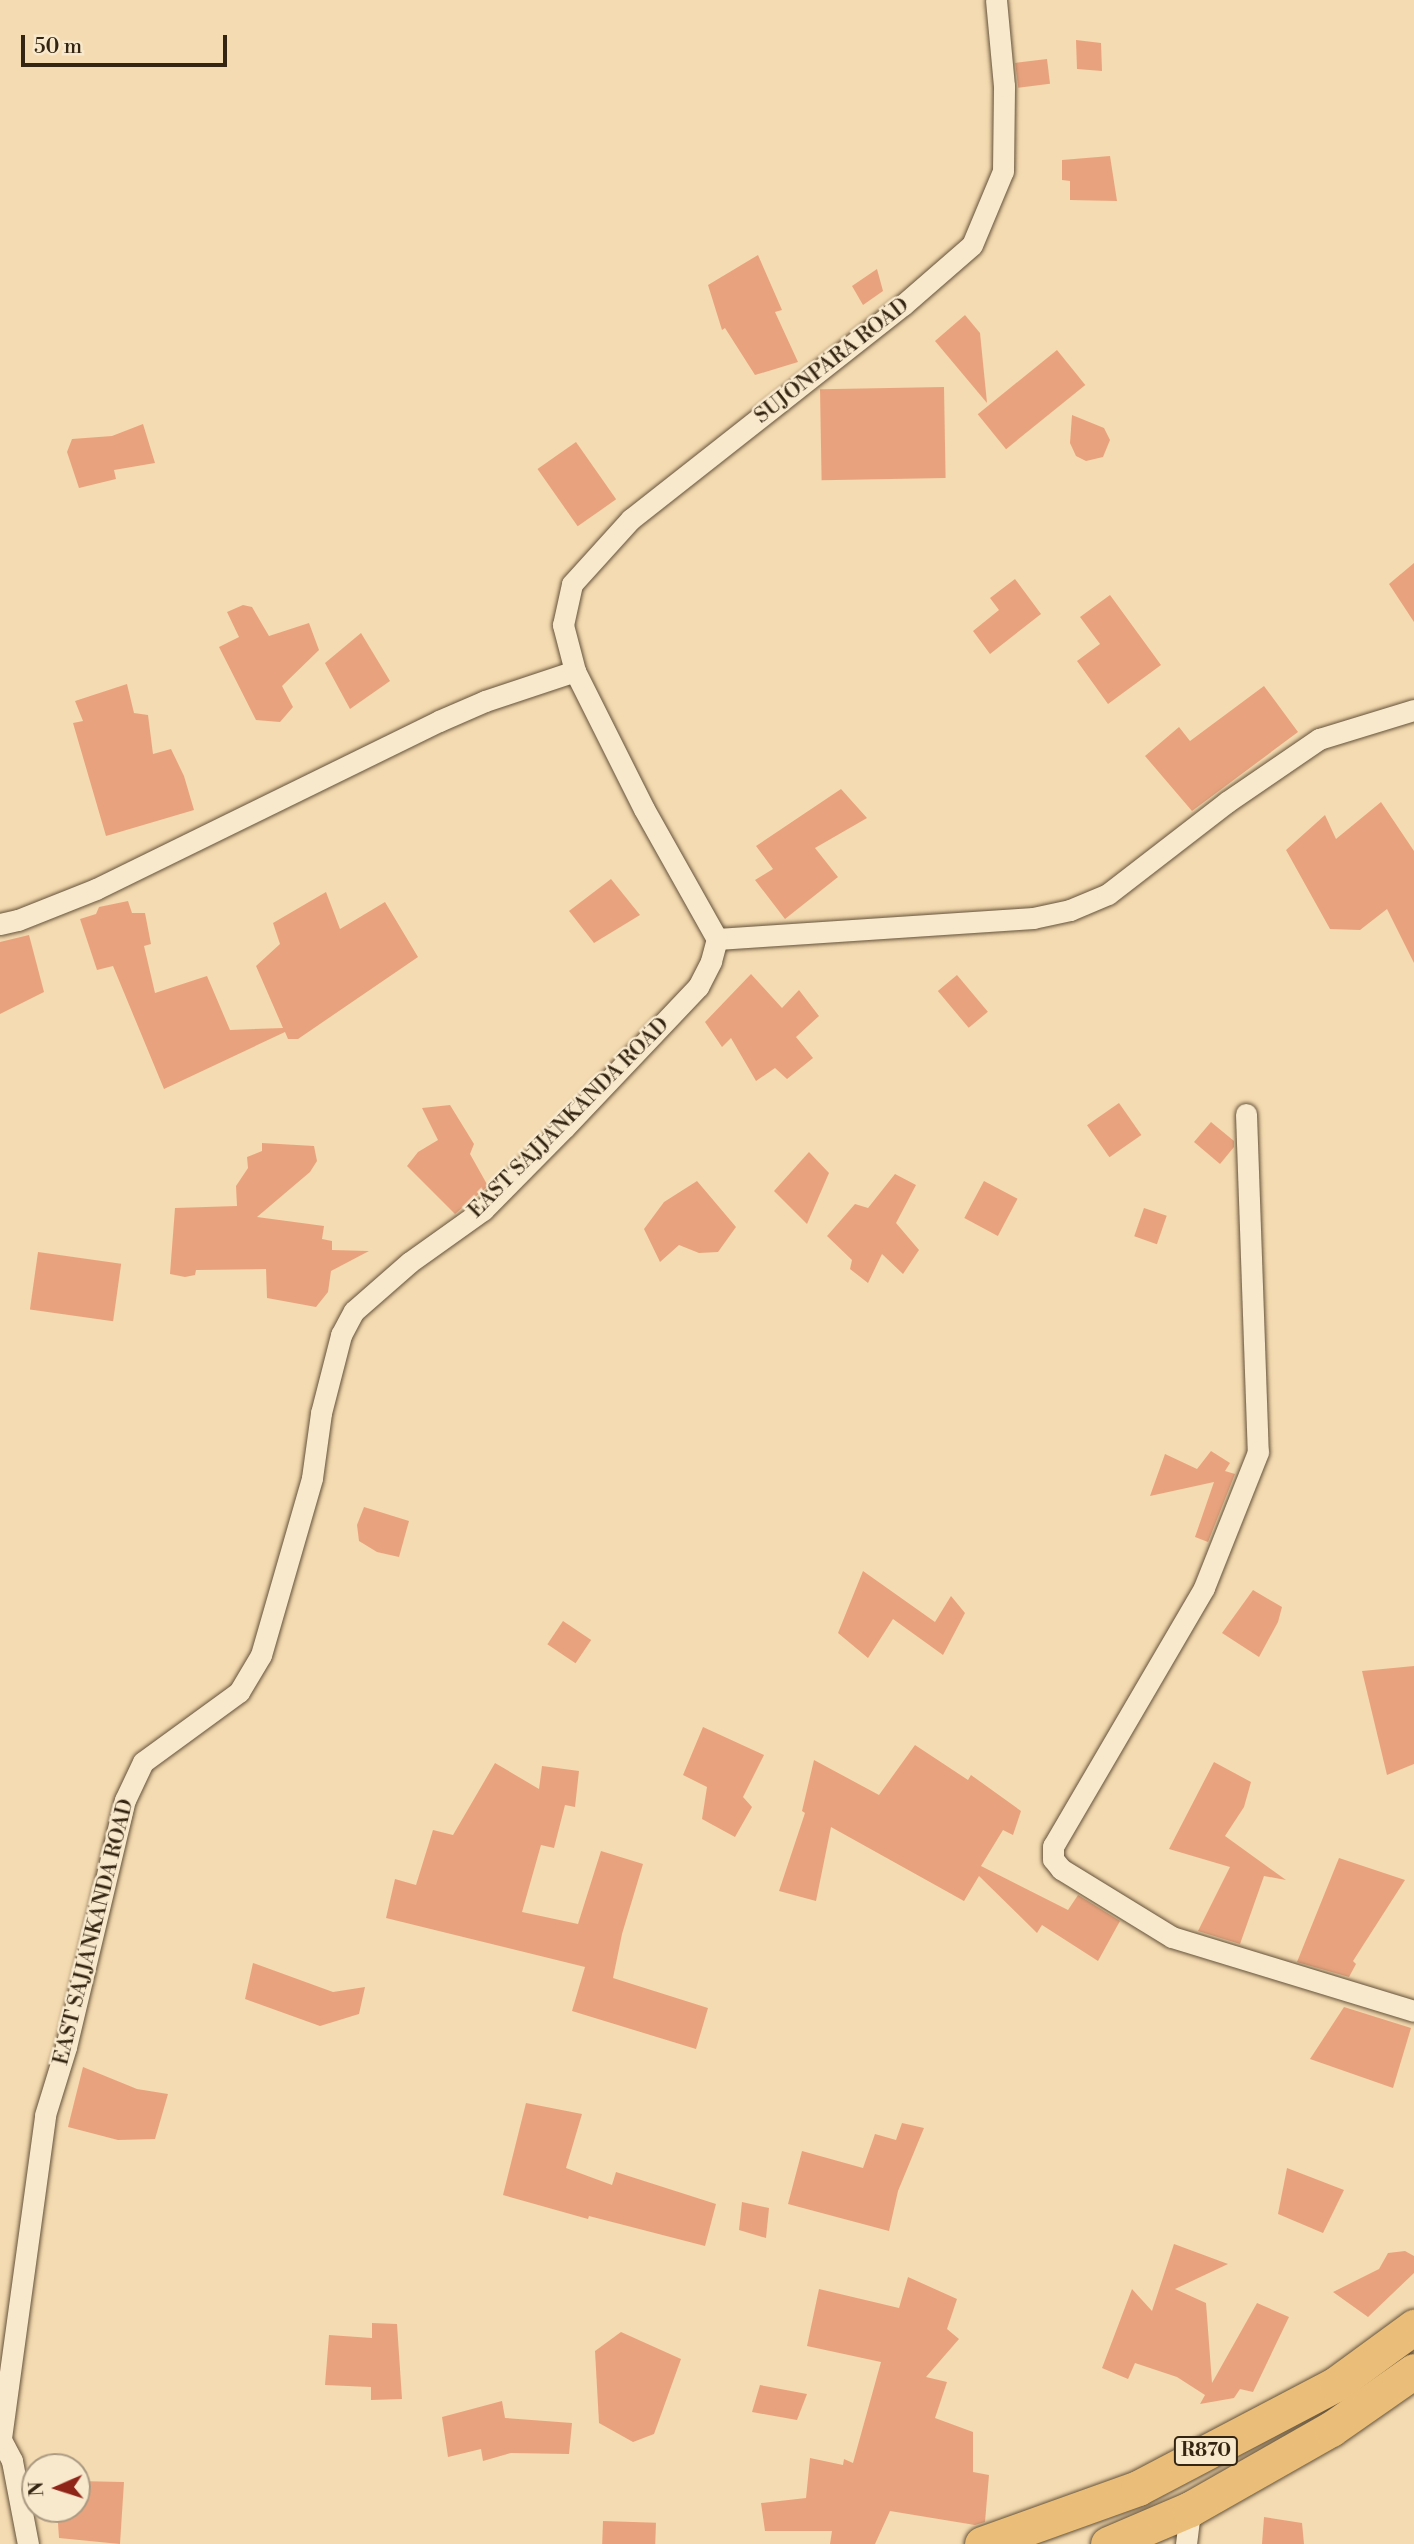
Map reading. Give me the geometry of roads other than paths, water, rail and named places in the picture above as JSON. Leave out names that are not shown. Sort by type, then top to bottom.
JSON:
[{"type":"main road","name":"R870","points":[[982,2544],[1138,2488],[1336,2384],[1414,2327]]},
{"type":"main road","name":"R870","points":[[1108,2544],[1190,2509],[1331,2429],[1414,2371]]},
{"type":"street","name":"SUJONPARA ROAD","points":[[575,671],[563,625],[572,584],[632,519],[904,305],[972,245],[1003,171],[1004,86],[996,0]]},
{"type":"street","points":[[0,924],[19,920],[96,889],[439,721],[485,701],[575,671],[644,809],[717,939],[1033,918],[1070,910],[1108,894],[1227,802],[1319,739],[1414,710]]},
{"type":"street","name":"EAST SAJJANKANDA ROAD","points":[[0,2438],[44,2115],[66,2047],[125,1800],[143,1762],[239,1692],[261,1655],[312,1478],[321,1413],[341,1335],[354,1311],[410,1262],[483,1210],[564,1128],[698,986],[711,961],[717,939]]},
{"type":"street","points":[[1246,1114],[1258,1452],[1205,1588],[1053,1846],[1053,1859],[1061,1869],[1172,1937],[1414,2011]]},
{"type":"street","points":[[0,2438],[12,2461],[28,2544]]},
{"type":"street","points":[[1186,2544],[1190,2509]]}]
